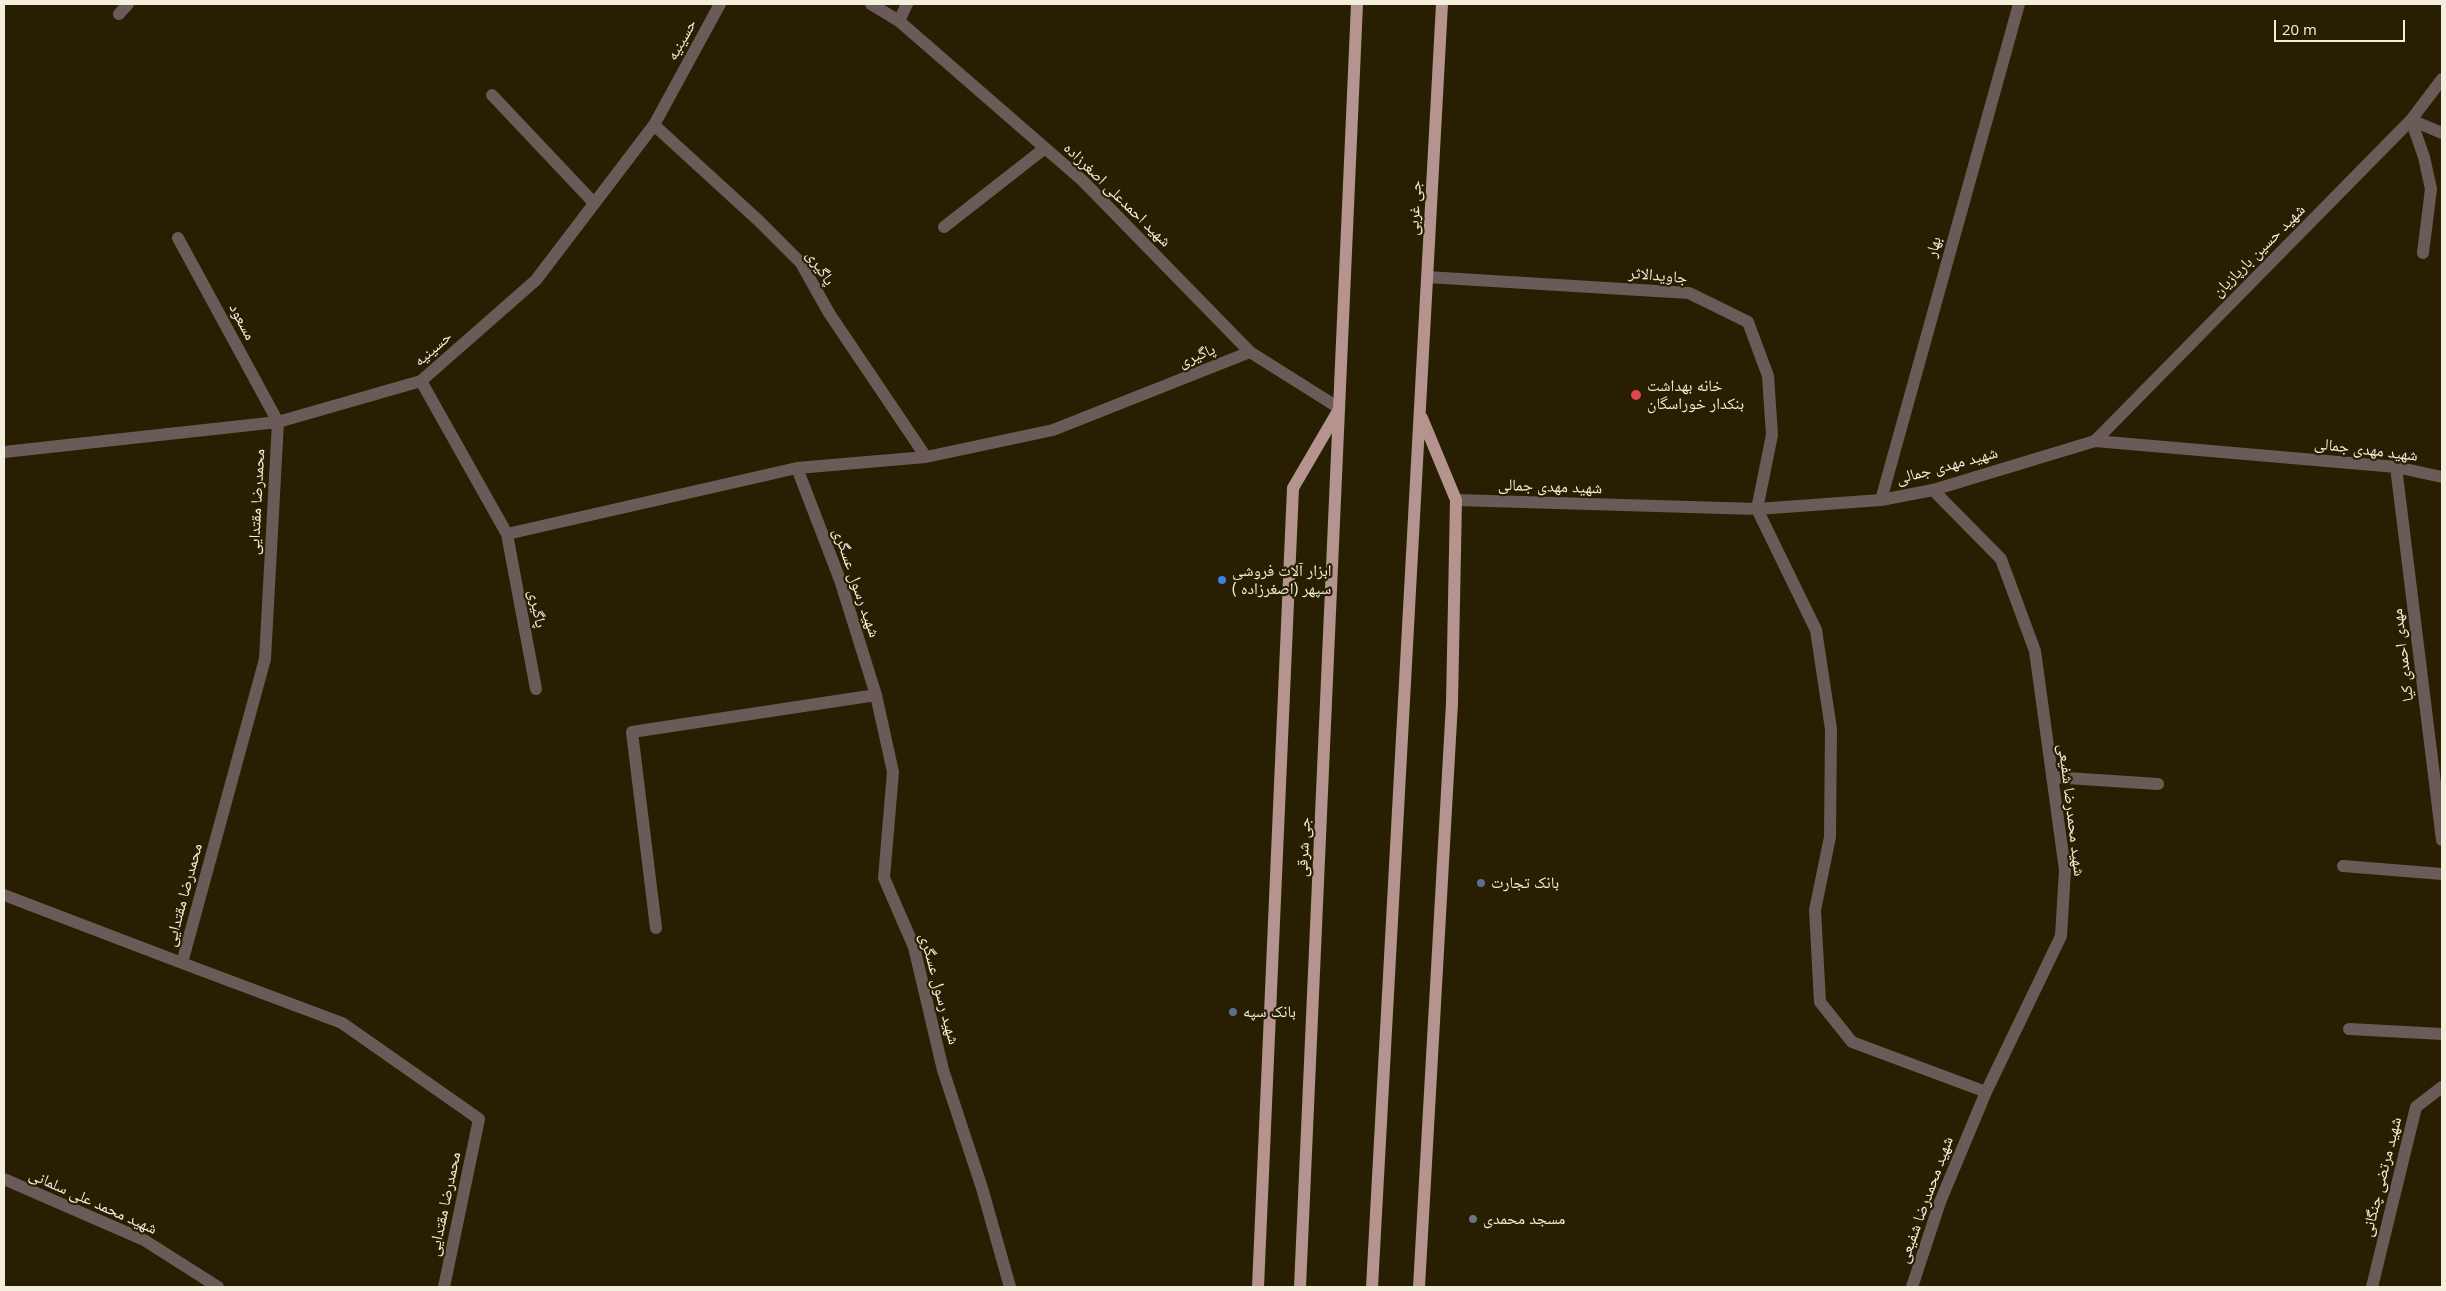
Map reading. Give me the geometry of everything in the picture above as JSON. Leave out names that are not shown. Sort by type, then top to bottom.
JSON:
[{"type":"main road","points":[[1258,1287],[1293,488],[1339,408],[1357,4]]},
{"type":"main road","name":"جی غربی","points":[[1421,413],[1442,4]]},
{"type":"main road","name":"جی شرقی","points":[[1300,1287],[1339,408]]},
{"type":"main road","points":[[1419,1287],[1452,703],[1456,500],[1421,413]]},
{"type":"main road","points":[[1372,1287],[1421,413]]},
{"type":"street","points":[[119,14],[128,4]]},
{"type":"street","name":"حسینیه","points":[[4,452],[278,422],[421,381],[536,280],[654,125],[720,4]]},
{"type":"street","name":"شهید احمدعلی اصغرزاده","points":[[871,4],[899,21],[1083,181],[1250,352],[1339,408]]},
{"type":"street","points":[[899,21],[907,4]]},
{"type":"street","name":"بهار","points":[[1881,500],[2019,4]]},
{"type":"street","name":"شهید حسین بارپازیان","points":[[2095,441],[2411,120],[2442,79]]},
{"type":"street","points":[[492,95],[594,203]]},
{"type":"street","points":[[2411,120],[2442,133]]},
{"type":"street","points":[[2411,120],[2424,157],[2431,189],[2423,253]]},
{"type":"street","name":"پاگیری","points":[[654,125],[760,221],[801,263],[829,313],[926,457]]},
{"type":"street","points":[[944,227],[1045,148]]},
{"type":"street","name":"مسعود","points":[[178,238],[278,422]]},
{"type":"street","name":"جاویدالاثر","points":[[1427,276],[1689,293],[1748,322],[1768,376],[1772,435],[1758,509]]},
{"type":"street","name":"پاگیری","points":[[507,534],[797,468],[926,457],[1053,430],[1250,352]]},
{"type":"street","name":"پاگیری","points":[[421,381],[507,534],[536,690]]},
{"type":"street","name":"محمدرضا مقتدایی","points":[[278,422],[265,660],[182,962],[342,1023],[480,1119],[444,1287]]},
{"type":"street","name":"شهید مهدی جمالی","points":[[1456,500],[1758,509],[1881,500],[1933,490],[2095,441],[2396,467],[2442,476]]},
{"type":"street","name":"مهدی احمدی کیا","points":[[2396,467],[2442,840]]},
{"type":"street","name":"شهید رسول عسگری","points":[[797,468],[840,580],[876,695],[892,772],[884,878],[914,947],[943,1070],[982,1188],[1010,1287]]},
{"type":"street","name":"شهید محمدرضا شفیعی","points":[[1912,1287],[1940,1202],[1986,1092],[2062,936],[2065,870],[2035,651],[2001,559],[1933,490]]},
{"type":"street","points":[[1758,509],[1816,630],[1831,729],[1830,837],[1815,910],[1820,1002],[1852,1042],[1986,1092]]},
{"type":"street","points":[[656,928],[632,732],[876,695]]},
{"type":"street","points":[[2052,777],[2158,784]]},
{"type":"street","points":[[2343,866],[2442,874]]},
{"type":"street","points":[[4,895],[182,962]]},
{"type":"street","points":[[2349,1029],[2442,1034]]},
{"type":"street","name":"شهید مرتضی چنگانی","points":[[2372,1287],[2416,1107],[2442,1087]]},
{"type":"street","name":"شهید محمد علی سلمانی","points":[[4,1179],[144,1240],[218,1287]]},
{"type":"place","name":"خانه بهداشت بنکدار خوراسگان","points":[[1636,395]]},
{"type":"place","name":"ابزار آلات فروشی سپهر (اصغرزاده )","points":[[1222,580]]},
{"type":"place","name":"بانک تجارت","points":[[1481,883]]},
{"type":"place","name":"بانک سپه","points":[[1233,1012]]},
{"type":"place","name":"مسجد محمدی","points":[[1473,1219]]}]
